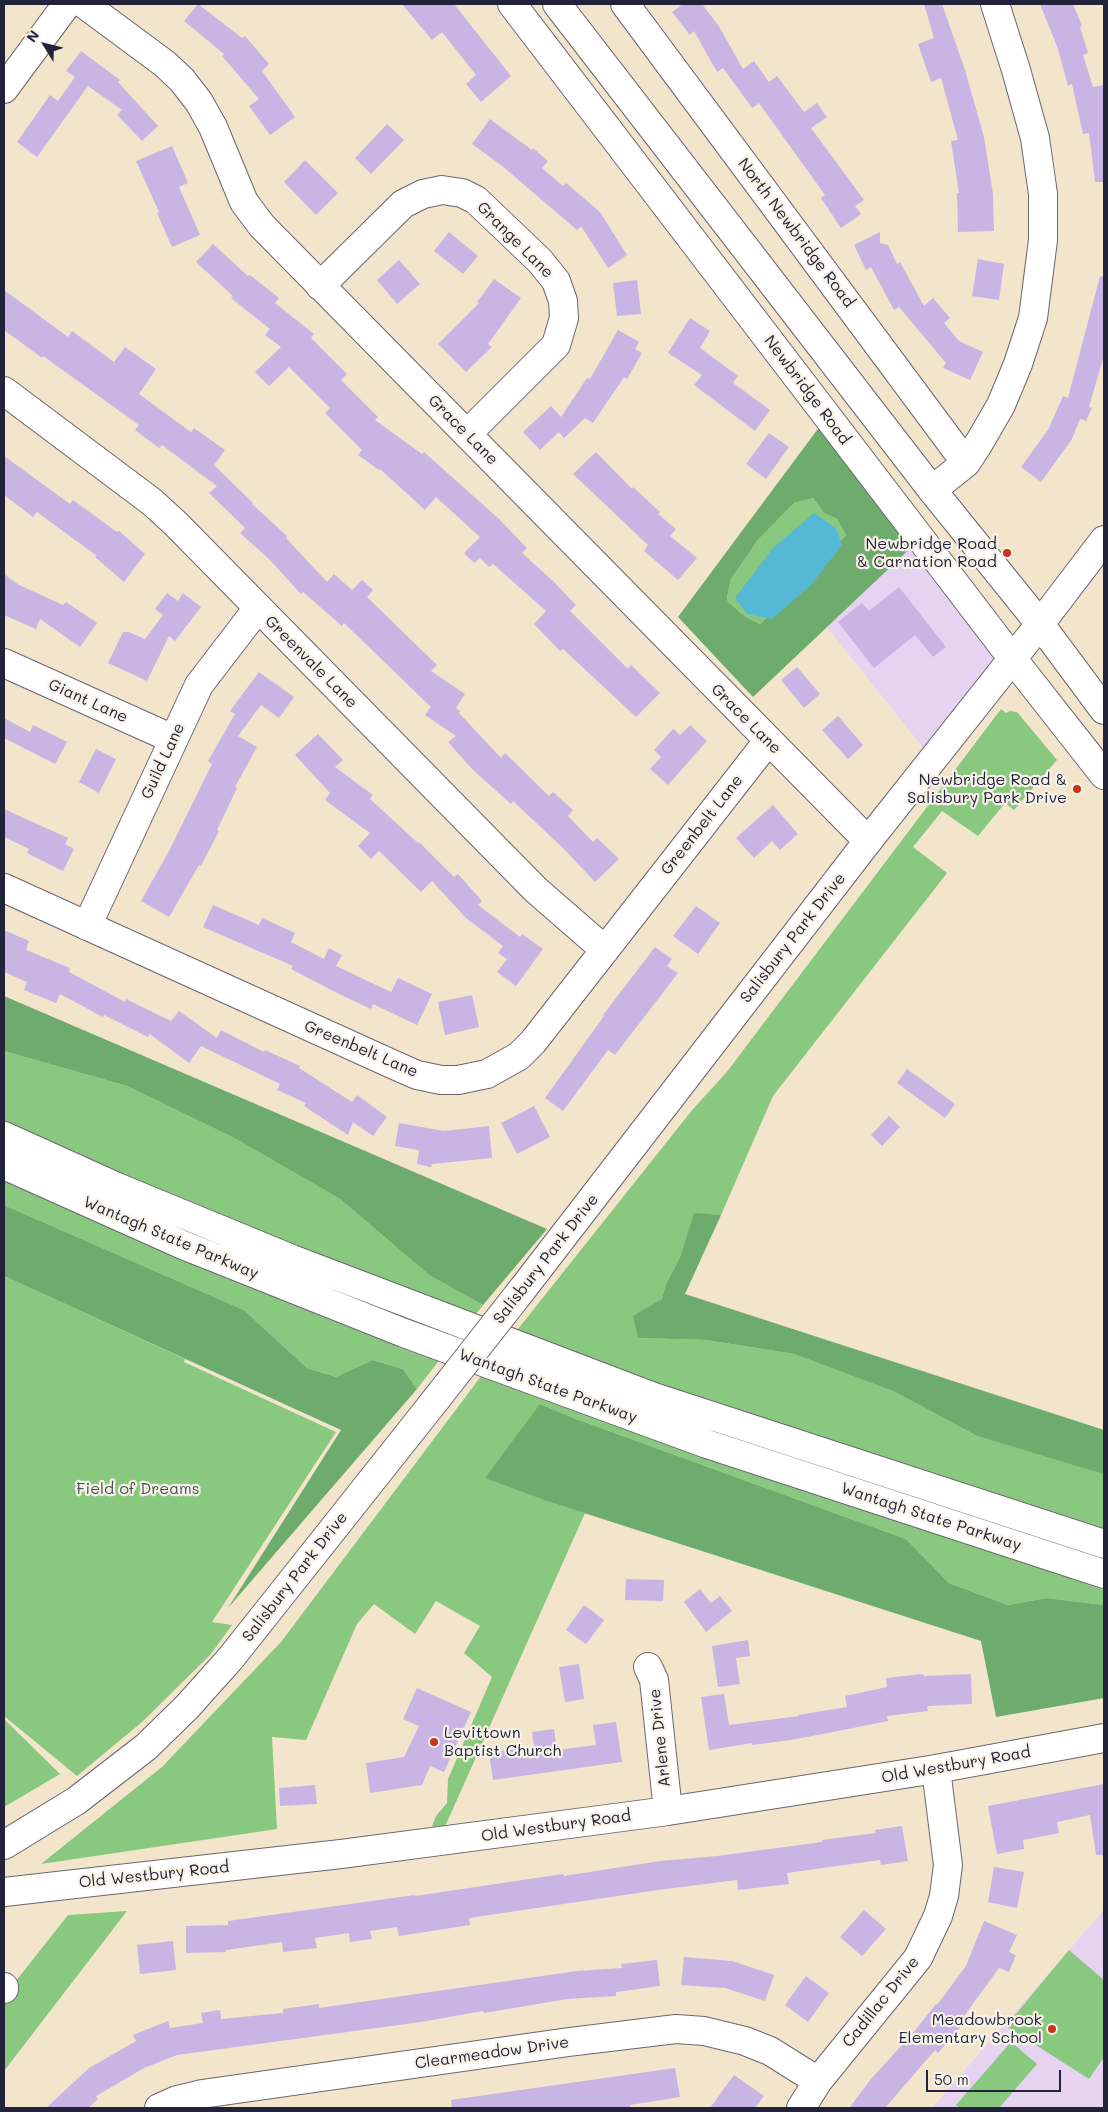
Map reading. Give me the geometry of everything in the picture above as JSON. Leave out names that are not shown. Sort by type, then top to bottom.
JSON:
[{"type":"main road","points":[[4,89],[67,4]]},
{"type":"main road","name":"Grace Lane","points":[[84,4],[165,64],[182,80],[199,102],[213,127],[244,202],[262,226],[868,842]]},
{"type":"main road","name":"Newbridge Road","points":[[512,4],[1012,658],[1104,775]]},
{"type":"main road","points":[[557,4],[932,490],[1040,624],[1104,710]]},
{"type":"main road","name":"North Newbridge Road","points":[[625,4],[966,463]]},
{"type":"main road","points":[[932,490],[966,463],[1001,405],[1018,364],[1033,318],[1043,240],[1043,194],[1035,138],[995,4]]},
{"type":"main road","name":"Grange Lane","points":[[320,286],[403,204],[423,194],[442,190],[462,193],[476,200],[540,261],[556,282],[563,301],[564,318],[556,345],[467,434]]},
{"type":"main road","points":[[674,216],[704,193]]},
{"type":"main road","name":"Greenvale Lane","points":[[4,392],[152,502],[176,524],[536,890],[604,950]]},
{"type":"main road","name":"Salisbury Park Drive","points":[[4,1845],[76,1801],[146,1747],[187,1707],[230,1659],[430,1407],[1104,540]]},
{"type":"main road","name":"Guild Lane","points":[[88,926],[199,685],[258,608]]},
{"type":"main road","name":"Giant Lane","points":[[4,664],[173,739]]},
{"type":"main road","name":"Greenbelt Lane","points":[[4,888],[417,1075],[441,1080],[458,1080],[487,1074],[519,1056],[533,1042],[768,741]]},
{"type":"main road","name":"Wantagh State Parkway","points":[[4,1136],[117,1187],[292,1259],[654,1396],[1104,1544]]},
{"type":"main road","name":"Wantagh State Parkway","points":[[4,1165],[183,1245],[421,1339],[707,1444],[1104,1574]]},
{"type":"main road","name":"Arlene Drive","points":[[648,1668],[654,1680],[668,1811]]},
{"type":"main road","name":"Old Westbury Road","points":[[4,1892],[341,1854],[668,1811],[936,1769],[1104,1738]]},
{"type":"main road","name":"Cadillac Drive","points":[[801,2108],[818,2081],[918,1958],[938,1916],[944,1896],[948,1865],[936,1769]]},
{"type":"main road","name":"Clearmeadow Drive","points":[[158,2108],[177,2100],[202,2094],[568,2042],[676,2029],[704,2031],[745,2040],[770,2051],[818,2081]]},
{"type":"shaded area","points":[[917,542],[996,657],[925,750],[827,627]]},
{"type":"shaded area","name":"Meadowbrook Elementary School","points":[[1104,1910],[1104,2108],[932,2108],[1069,1950]]},
{"type":"green space","points":[[823,422],[917,542],[753,697],[678,617]],"holes":[[[813,498],[824,513],[837,519],[846,535],[792,595],[760,624],[746,617],[728,602],[727,597],[731,579],[758,540],[794,503]]]},
{"type":"green space","points":[[813,498],[824,513],[837,519],[846,535],[792,595],[760,624],[746,617],[728,602],[727,597],[731,579],[758,540],[794,503]]},
{"type":"green space","points":[[1001,709],[1006,713],[1010,711],[1017,712],[1057,760],[1014,810],[1005,803],[978,836],[942,811],[913,847],[947,873],[773,1096],[721,1215],[694,1214],[680,1257],[665,1286],[662,1299],[638,1338],[706,1340],[794,1354],[895,1392],[977,1436],[1095,1470],[1104,1474],[1104,1531],[575,1357],[514,1334],[693,1109],[726,1073]]},
{"type":"green space","points":[[4,996],[547,1229],[483,1305],[429,1275],[340,1199],[236,1139],[127,1086],[4,1051]]},
{"type":"green space","points":[[4,1051],[127,1086],[236,1139],[340,1199],[429,1275],[483,1305],[472,1319],[184,1201],[4,1120]]},
{"type":"green space","points":[[4,1177],[441,1358],[417,1389],[403,1369],[374,1360],[336,1377],[307,1368],[244,1310],[4,1205]]},
{"type":"green space","points":[[4,1205],[244,1310],[307,1368],[336,1377],[373,1360],[403,1369],[417,1389],[228,1608],[341,1430],[4,1276]]},
{"type":"green space","points":[[694,1213],[721,1215],[685,1294],[1104,1430],[1104,1474],[977,1436],[895,1392],[794,1354],[706,1340],[638,1338],[633,1316],[662,1299],[665,1286],[680,1257]]},
{"type":"green space","name":"Field of Dreams","points":[[4,1276],[185,1359],[184,1362],[336,1432],[212,1622],[232,1625],[210,1655],[142,1722],[77,1776],[4,1716]]},
{"type":"green space","points":[[482,1375],[791,1484],[1104,1590],[1104,1605],[1047,1598],[1008,1605],[949,1583],[906,1539],[576,1419],[540,1404],[550,1502],[585,1513],[443,1831],[432,1826],[436,1816],[447,1803],[448,1779],[492,1677],[464,1653],[480,1626],[436,1601],[415,1634],[374,1604],[357,1624],[306,1740],[272,1737],[277,1829],[41,1864],[162,1767],[281,1642]]},
{"type":"green space","points":[[540,1404],[576,1419],[906,1539],[949,1583],[1008,1605],[1047,1598],[1104,1605],[1104,1698],[996,1717],[981,1641],[550,1502],[485,1478]]},
{"type":"green space","points":[[4,1719],[60,1774],[4,1807]]},
{"type":"green space","points":[[127,1911],[4,2071],[4,1996],[68,1915]]},
{"type":"green space","points":[[1069,1950],[1104,1980],[1104,2057],[1089,2079],[1006,2026]]},
{"type":"green space","points":[[1011,2042],[1037,2064],[999,2108],[960,2108],[956,2105]]},
{"type":"water","points":[[814,513],[836,528],[842,545],[811,585],[772,619],[747,614],[735,598],[773,548]]},
{"type":"building","points":[[198,4],[242,38],[245,36],[269,64],[262,71],[295,117],[270,135],[249,106],[259,99],[222,56],[224,54],[184,21]]},
{"type":"building","points":[[402,4],[454,4],[511,76],[481,102],[466,84],[476,75],[442,32],[432,40]]},
{"type":"building","points":[[683,4],[702,4],[718,25],[743,69],[754,61],[769,82],[777,76],[804,112],[817,103],[827,117],[811,128],[864,200],[855,206],[861,214],[841,228],[821,198],[825,195],[759,103],[752,108],[723,68],[717,72],[694,31],[690,35],[672,12]]},
{"type":"building","points":[[924,4],[942,4],[965,70],[984,137],[993,194],[994,231],[958,232],[957,193],[959,193],[951,141],[958,140],[941,78],[931,82],[918,44],[934,38]]},
{"type":"building","points":[[1040,4],[1073,4],[1082,26],[1080,27],[1088,53],[1083,55],[1093,87],[1104,85],[1104,182],[1095,182],[1089,133],[1083,134],[1072,84],[1068,86],[1058,49]]},
{"type":"building","points":[[81,51],[120,80],[118,82],[158,126],[142,141],[117,115],[122,110],[88,86],[37,157],[17,142],[50,95],[58,101],[75,77],[66,71]]},
{"type":"building","points":[[490,119],[532,150],[533,148],[548,161],[542,168],[563,186],[566,183],[600,212],[627,255],[608,268],[581,226],[577,230],[501,165],[472,144]]},
{"type":"building","points":[[387,124],[404,140],[371,174],[355,158]]},
{"type":"building","points":[[172,146],[188,183],[179,187],[200,235],[172,247],[157,213],[159,212],[136,161]]},
{"type":"building","points":[[305,160],[338,193],[316,215],[284,182]]},
{"type":"building","points":[[449,232],[478,256],[463,274],[434,251]]},
{"type":"building","points":[[880,232],[880,243],[888,245],[897,264],[900,262],[924,306],[933,298],[950,318],[944,323],[959,341],[983,352],[970,380],[943,368],[946,363],[899,307],[894,310],[871,267],[866,270],[854,245]]},
{"type":"building","points":[[213,244],[248,276],[250,275],[279,298],[275,303],[314,334],[311,338],[347,374],[341,380],[378,417],[375,420],[422,454],[424,452],[499,519],[527,548],[522,553],[576,605],[570,611],[628,669],[631,665],[660,693],[636,717],[563,649],[560,651],[534,624],[546,611],[493,564],[489,567],[480,558],[474,563],[464,553],[480,537],[436,497],[425,510],[380,469],[358,455],[362,450],[325,413],[330,408],[289,367],[269,386],[255,372],[281,347],[265,335],[270,329],[231,298],[233,296],[196,262]]},
{"type":"building","points":[[978,259],[1004,264],[999,300],[972,296]]},
{"type":"building","points":[[399,260],[420,284],[397,304],[377,280]]},
{"type":"building","points":[[1100,276],[1104,277],[1104,355],[1089,407],[1092,408],[1086,421],[1080,419],[1072,439],[1041,482],[1021,467],[1048,430],[1063,396],[1068,398]]},
{"type":"building","points":[[494,279],[521,298],[488,344],[492,347],[466,372],[438,344],[479,303],[477,302]]},
{"type":"building","points":[[637,280],[641,314],[617,316],[613,283]]},
{"type":"building","points":[[4,290],[68,337],[72,331],[114,362],[125,347],[156,369],[139,394],[191,432],[194,428],[225,450],[214,465],[287,536],[286,538],[327,582],[334,574],[352,590],[362,580],[373,590],[367,597],[437,665],[431,671],[465,694],[456,708],[460,711],[459,713],[501,758],[505,753],[549,796],[553,792],[573,810],[568,816],[593,842],[597,838],[619,859],[595,882],[564,849],[513,801],[511,804],[473,770],[448,742],[456,736],[425,715],[431,707],[344,623],[342,626],[303,592],[301,594],[269,559],[240,533],[245,528],[209,493],[217,486],[162,445],[159,448],[135,430],[139,425],[4,330]]},
{"type":"building","points":[[690,318],[710,331],[700,348],[738,376],[733,383],[770,410],[755,431],[694,385],[702,375],[668,353]]},
{"type":"building","points":[[618,330],[639,342],[635,349],[642,353],[627,379],[624,377],[593,423],[585,418],[564,438],[559,432],[540,450],[523,432],[551,406],[561,417],[587,378],[590,379]]},
{"type":"building","points":[[769,433],[789,447],[766,479],[746,464]]},
{"type":"building","points":[[596,452],[632,489],[633,487],[660,512],[658,514],[676,529],[670,536],[697,558],[678,580],[644,551],[648,545],[573,474]]},
{"type":"building","points":[[4,456],[70,504],[73,500],[117,532],[119,531],[145,554],[124,582],[95,557],[97,556],[37,512],[33,517],[4,495]]},
{"type":"building","points":[[4,574],[19,585],[63,605],[66,602],[97,623],[80,647],[40,619],[36,629],[4,615]]},
{"type":"building","points":[[899,587],[946,647],[933,657],[915,635],[874,668],[838,622],[862,603],[869,611]]},
{"type":"building","points":[[167,593],[178,601],[183,593],[201,607],[175,641],[169,636],[147,681],[108,663],[123,632],[129,632],[145,639],[163,615],[155,609]]},
{"type":"building","points":[[797,667],[820,694],[804,708],[781,680]]},
{"type":"building","points":[[259,672],[294,697],[279,718],[261,705],[238,736],[257,747],[235,787],[237,788],[217,830],[219,831],[201,866],[199,865],[169,917],[141,901],[169,851],[212,764],[208,761],[235,714],[230,711]]},
{"type":"building","points":[[838,716],[863,745],[848,759],[822,730]]},
{"type":"building","points":[[4,718],[30,732],[33,725],[67,742],[55,764],[4,738]]},
{"type":"building","points":[[690,725],[707,741],[668,785],[650,769],[661,757],[654,750],[673,729],[680,735]]},
{"type":"building","points":[[318,734],[343,760],[335,767],[373,795],[370,799],[419,842],[454,877],[458,874],[482,901],[478,905],[520,937],[522,934],[543,949],[516,986],[497,972],[507,959],[498,953],[503,946],[466,918],[432,881],[421,892],[379,851],[371,859],[358,846],[370,833],[325,800],[330,793],[295,755]]},
{"type":"building","points":[[96,749],[116,759],[99,793],[79,782]]},
{"type":"building","points":[[773,805],[798,834],[780,850],[772,841],[754,858],[736,838]]},
{"type":"building","points":[[4,809],[68,838],[65,844],[74,849],[63,871],[27,853],[29,849],[4,837]]},
{"type":"building","points":[[213,905],[259,925],[262,918],[295,933],[291,942],[324,959],[329,948],[342,955],[336,966],[391,992],[398,978],[432,994],[417,1025],[373,1004],[371,1009],[291,969],[293,966],[203,927]]},
{"type":"building","points":[[696,906],[720,923],[698,954],[673,936]]},
{"type":"building","points":[[4,930],[29,941],[26,950],[70,968],[69,972],[125,1002],[126,999],[171,1021],[179,1011],[217,1038],[221,1030],[264,1052],[265,1050],[300,1066],[299,1068],[352,1102],[357,1095],[387,1117],[373,1136],[353,1122],[348,1135],[304,1106],[306,1103],[277,1090],[280,1084],[201,1046],[189,1063],[150,1034],[148,1037],[104,1015],[103,1017],[60,994],[56,1003],[24,990],[27,982],[4,972]]},
{"type":"building","points":[[655,947],[672,959],[667,966],[678,973],[615,1055],[608,1050],[563,1111],[545,1098],[603,1015]]},
{"type":"building","points":[[472,995],[479,1027],[445,1035],[438,1002]]},
{"type":"building","points":[[907,1069],[955,1104],[945,1118],[897,1083]]},
{"type":"building","points":[[534,1106],[550,1137],[517,1154],[501,1123]]},
{"type":"building","points":[[889,1116],[900,1127],[882,1146],[871,1135]]},
{"type":"building","points":[[399,1123],[444,1131],[489,1126],[492,1158],[432,1164],[431,1167],[417,1164],[419,1150],[395,1146]]},
{"type":"building","points":[[626,1579],[664,1580],[663,1601],[625,1600]]},
{"type":"building","points":[[700,1589],[711,1603],[720,1596],[732,1611],[706,1632],[684,1602]]},
{"type":"building","points":[[584,1605],[604,1620],[586,1644],[566,1630]]},
{"type":"building","points":[[748,1640],[750,1656],[736,1658],[740,1684],[718,1687],[712,1646]]},
{"type":"building","points":[[579,1664],[584,1699],[565,1702],[559,1667]]},
{"type":"building","points":[[923,1674],[924,1676],[971,1674],[972,1704],[927,1706],[928,1711],[887,1716],[888,1721],[791,1740],[752,1745],[752,1743],[709,1750],[701,1697],[724,1694],[729,1725],[799,1716],[847,1707],[845,1696],[887,1687],[886,1678]]},
{"type":"building","name":"Levittown Baptist Church","points":[[417,1688],[471,1712],[444,1772],[430,1766],[422,1785],[370,1793],[366,1763],[404,1757],[419,1726],[403,1719]]},
{"type":"building","points":[[616,1722],[622,1762],[493,1780],[489,1753],[534,1746],[532,1732],[554,1729],[557,1750],[596,1745],[593,1725]]},
{"type":"building","points":[[1104,1784],[1104,1855],[1096,1855],[1090,1815],[1057,1822],[1059,1833],[1023,1840],[1024,1849],[997,1854],[988,1806]]},
{"type":"building","points":[[315,1785],[317,1804],[280,1806],[279,1788]]},
{"type":"building","points":[[902,1826],[908,1861],[881,1865],[880,1860],[787,1873],[789,1884],[738,1890],[737,1880],[658,1890],[469,1918],[470,1925],[399,1936],[397,1927],[370,1931],[372,1939],[350,1942],[349,1933],[315,1938],[317,1948],[283,1952],[282,1942],[226,1950],[226,1952],[186,1953],[186,1926],[228,1925],[228,1921],[563,1874],[564,1876],[660,1861],[717,1856],[822,1842],[822,1840],[876,1833],[875,1830]]},
{"type":"building","points":[[994,1867],[1024,1872],[1017,1908],[988,1902]]},
{"type":"building","points":[[864,1910],[886,1929],[862,1956],[840,1937]]},
{"type":"building","points":[[984,1921],[1017,1935],[1009,1952],[1016,1955],[1009,1972],[999,1968],[959,2023],[962,2025],[938,2053],[935,2050],[885,2108],[849,2108],[871,2079],[937,2005],[966,1966]]},
{"type":"building","points":[[173,1941],[176,1970],[140,1974],[137,1945]]},
{"type":"building","points":[[684,1957],[732,1961],[774,1975],[765,2001],[725,1988],[681,1985]]},
{"type":"building","points":[[657,1960],[660,1986],[616,1992],[616,1996],[567,1999],[484,2013],[483,2011],[421,2022],[177,2055],[144,2068],[96,2096],[98,2099],[88,2108],[46,2108],[89,2068],[136,2041],[133,2035],[168,2021],[170,2028],[203,2023],[201,2013],[220,2010],[221,2019],[283,2013],[283,2009],[319,2004],[319,2008],[577,1971],[622,1968],[621,1964]]},
{"type":"building","points":[[806,1976],[829,1993],[808,2022],[785,2005]]},
{"type":"building","points":[[675,2068],[680,2097],[630,2105],[631,2108],[452,2108],[451,2100]]},
{"type":"building","points":[[734,2075],[764,2096],[755,2108],[710,2108]]},
{"type":"place","name":"Newbridge Road & Carnation Road","points":[[1007,553]]},
{"type":"place","name":"Newbridge Road & Salisbury Park Drive","points":[[1077,789]]},
{"type":"place","name":"Levittown Baptist Church","points":[[434,1742]]},
{"type":"place","name":"Meadowbrook Elementary School","points":[[1052,2029]]}]
